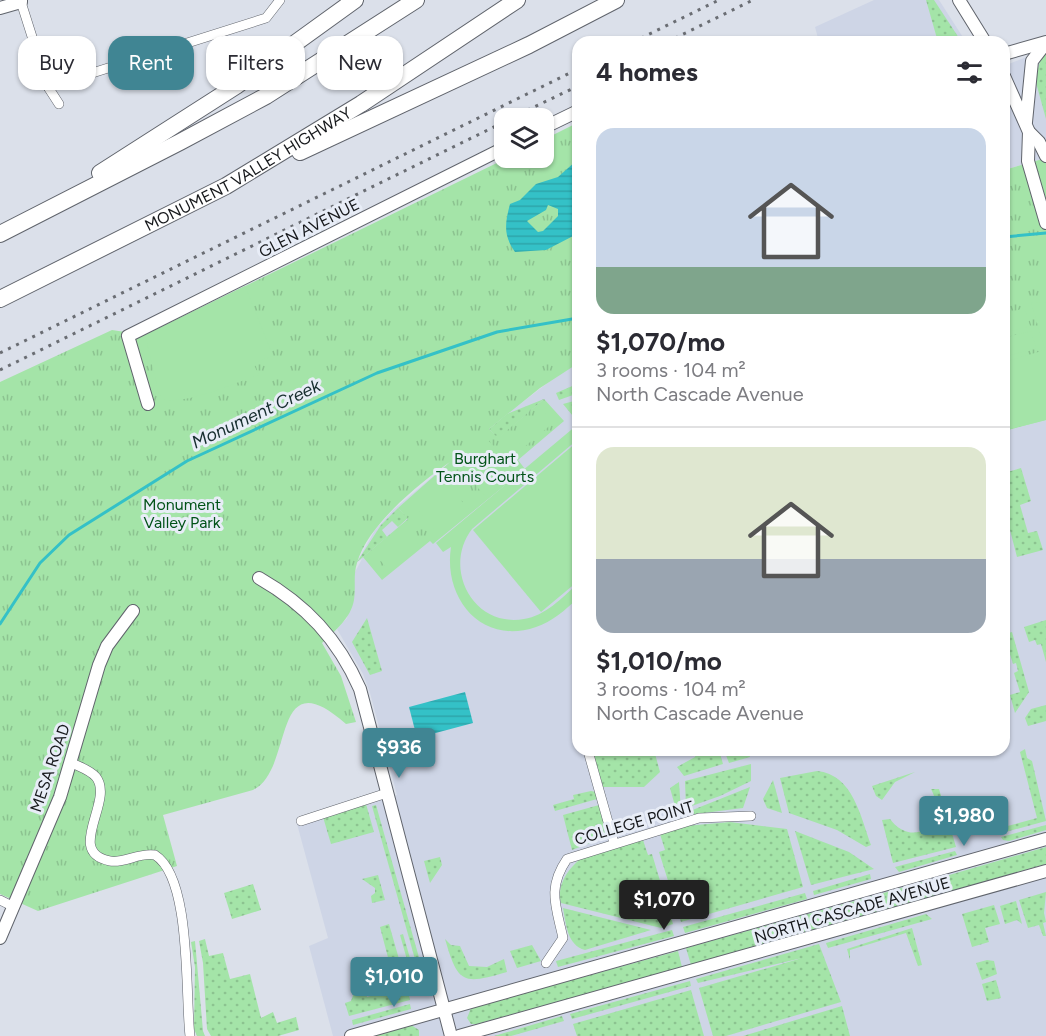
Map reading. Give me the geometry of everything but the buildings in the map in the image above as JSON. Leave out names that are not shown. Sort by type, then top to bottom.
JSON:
[{"type":"highway","points":[[26,220],[236,86],[356,0]]},
{"type":"highway","points":[[0,234],[266,96],[416,0]]},
{"type":"highway","name":"MONUMENT VALLEY HIGHWAY","points":[[0,299],[226,186],[361,104],[517,0]]},
{"type":"highway","points":[[226,186],[529,45],[616,0]]},
{"type":"main road","points":[[959,0],[981,36]]},
{"type":"main road","points":[[0,8],[21,1]]},
{"type":"main road","points":[[1010,52],[1046,43]]},
{"type":"main road","points":[[1046,43],[1032,61],[1027,129],[1028,161],[1046,223]]},
{"type":"main road","points":[[1010,90],[1027,129],[1039,142],[1046,156]]},
{"type":"main road","points":[[554,123],[572,114]]},
{"type":"main road","name":"GLEN AVENUE","points":[[148,404],[128,336],[494,153]]},
{"type":"main road","points":[[259,578],[306,609],[324,628],[344,657],[369,715],[387,793],[451,1036]]},
{"type":"main road","name":"MESA ROAD","points":[[0,938],[72,763],[99,665],[107,646],[133,611]]},
{"type":"main road","name":"NORTH CASCADE AVENUE","points":[[351,1036],[1046,839]]},
{"type":"main road","name":"NORTH CASCADE AVENUE","points":[[459,1036],[1046,871]]},
{"type":"street","points":[[96,72],[266,18],[280,0]]},
{"type":"street","points":[[21,1],[32,36]]},
{"type":"street","points":[[50,90],[59,104]]},
{"type":"street","points":[[589,756],[614,843]]},
{"type":"street","points":[[72,763],[90,772],[100,786],[100,800],[89,836],[97,855],[114,861],[140,854],[155,855],[169,871],[184,933],[190,1036]]},
{"type":"street","points":[[300,820],[387,793]]},
{"type":"street","name":"COLLEGE POINT","points":[[546,963],[563,938],[553,891],[561,868],[572,856],[699,818],[751,816]]},
{"type":"street","points":[[0,900],[14,907]]},
{"type":"shaded area","points":[[874,0],[939,0],[962,36],[817,36],[815,27]]},
{"type":"shaded area","points":[[1046,49],[1046,158],[1010,168],[1010,64]]},
{"type":"shaded area","points":[[572,367],[572,756],[1010,756],[1010,429],[1046,420],[1046,1036],[333,1036],[309,946],[328,938],[297,824],[397,795],[370,693],[363,674],[337,629],[347,618],[355,572],[362,559],[357,562],[375,530],[393,510],[507,414]]},
{"type":"green space","points":[[926,0],[934,0],[958,36],[936,36]]},
{"type":"green space","points":[[1046,53],[1046,119],[1035,79],[1042,55]]},
{"type":"green space","name":"Monument Valley Park","points":[[572,126],[572,367],[540,388],[489,429],[498,438],[544,399],[564,421],[518,460],[525,469],[433,544],[430,541],[382,580],[363,557],[408,519],[398,508],[450,462],[410,493],[371,535],[357,563],[354,600],[350,613],[322,643],[341,676],[356,722],[346,724],[322,707],[305,703],[294,710],[275,762],[266,779],[253,790],[163,815],[177,866],[38,911],[0,894],[0,382],[112,330],[145,335],[494,164],[494,168],[554,168],[554,134]]},
{"type":"green space","points":[[1046,158],[1046,420],[1010,429],[1010,168]]},
{"type":"green space","points":[[245,286],[273,356],[253,363],[259,375],[200,395],[165,400],[159,394],[145,335]]},
{"type":"green space","points":[[1031,302],[1046,303],[1046,420],[1010,429],[1010,360],[1045,350]]},
{"type":"green space","points":[[1025,308],[1030,326],[1010,331],[1010,312]]},
{"type":"green space","points":[[1031,331],[1036,348],[1010,355],[1010,336]]},
{"type":"green space","points":[[572,386],[572,395],[559,400],[556,393]]},
{"type":"green space","points":[[544,399],[498,439],[489,429],[507,414]]},
{"type":"green space","points":[[572,402],[572,415],[563,404]]},
{"type":"green space","points":[[542,409],[553,423],[523,448],[512,434]]},
{"type":"green space","points":[[572,429],[572,444],[472,529],[464,544],[460,561],[462,577],[468,592],[477,605],[490,614],[506,619],[532,617],[553,606],[572,589],[572,603],[563,611],[542,625],[516,631],[498,630],[483,623],[470,613],[460,600],[453,584],[450,566],[451,547],[443,552],[436,543]]},
{"type":"green space","points":[[487,439],[499,452],[469,478],[457,464]]},
{"type":"green space","points":[[572,446],[572,586],[541,612],[473,530]]},
{"type":"green space","points":[[503,457],[515,471],[485,496],[473,482]]},
{"type":"green space","points":[[1021,468],[1031,501],[1020,505],[1028,533],[1037,531],[1043,550],[1017,557],[1010,530],[1010,471]]},
{"type":"green space","points":[[442,477],[453,491],[423,516],[412,502]]},
{"type":"green space","points":[[457,496],[469,509],[439,535],[427,521]]},
{"type":"green space","points":[[398,508],[408,518],[398,527],[392,521],[382,530],[387,537],[357,562],[381,525]]},
{"type":"green space","points":[[407,531],[418,544],[388,570],[377,556]]},
{"type":"green space","points":[[367,618],[382,671],[370,675],[352,642]]},
{"type":"green space","points":[[1046,620],[1046,662],[1041,644],[1037,645],[1035,640],[1029,642],[1024,627]]},
{"type":"green space","points":[[1010,632],[1012,632],[1029,692],[1015,713],[1010,695],[1020,692],[1014,673],[1018,671],[1016,663],[1013,664],[1010,654]]},
{"type":"green space","points":[[1046,705],[1046,721],[1028,726],[1025,718],[1031,709]]},
{"type":"green space","points":[[1025,749],[1027,758],[1032,761],[1046,821],[998,834],[1000,828],[1037,818],[1020,752]]},
{"type":"green space","points":[[593,756],[656,756],[660,772],[644,787],[603,787]]},
{"type":"green space","points":[[721,756],[723,764],[684,776],[677,767],[695,757]]},
{"type":"green space","points":[[726,756],[750,756],[750,757],[729,763]]},
{"type":"green space","points":[[751,764],[751,781],[720,796],[686,808],[685,781]]},
{"type":"green space","points":[[817,771],[839,780],[847,789],[854,799],[871,845],[866,847],[837,830],[789,813],[780,778]]},
{"type":"green space","points":[[915,772],[895,782],[882,800],[876,796],[872,786]]},
{"type":"green space","points":[[773,780],[782,813],[767,808],[763,799]]},
{"type":"green space","points":[[679,782],[681,811],[676,817],[669,819],[667,809],[675,806],[670,788]]},
{"type":"green space","points":[[750,787],[743,808],[688,815],[690,811]]},
{"type":"green space","points":[[931,789],[939,789],[956,847],[893,863],[882,820],[890,819],[899,828],[908,832],[926,829],[936,813],[936,802]]},
{"type":"green space","points":[[596,792],[597,799],[555,811],[553,805],[574,799],[573,795]]},
{"type":"green space","points":[[366,804],[374,832],[331,844],[323,817]]},
{"type":"green space","points":[[376,805],[429,993],[425,995],[372,806]]},
{"type":"green space","points":[[599,805],[608,836],[572,850],[563,815]]},
{"type":"green space","points":[[730,822],[787,829],[803,887],[681,922],[659,852],[665,850],[660,834],[685,826]]},
{"type":"green space","points":[[1046,825],[1046,830],[1009,841],[1001,837]]},
{"type":"green space","points":[[795,831],[849,852],[874,869],[811,885]]},
{"type":"green space","points":[[642,837],[648,855],[652,854],[673,924],[661,928],[561,903],[562,883],[578,861],[583,857]]},
{"type":"green space","points":[[1046,847],[1046,864],[944,893],[939,878]]},
{"type":"green space","points":[[955,851],[957,855],[899,872],[895,867]]},
{"type":"green space","points":[[440,857],[442,865],[430,883],[424,861]]},
{"type":"green space","points":[[870,874],[871,879],[814,895],[813,891]]},
{"type":"green space","points":[[378,875],[385,900],[372,903],[371,896],[375,893],[375,888],[362,879]]},
{"type":"green space","points":[[930,880],[934,897],[691,965],[686,948]]},
{"type":"green space","points":[[253,884],[261,910],[232,919],[224,893]]},
{"type":"green space","points":[[1046,892],[1044,913],[1046,922],[1043,923],[1046,936],[1043,936],[1039,925],[1028,928],[1019,900]]},
{"type":"green space","points":[[805,893],[807,899],[685,933],[683,927]]},
{"type":"green space","points":[[1016,901],[1022,924],[1017,920],[1005,924],[1000,906]]},
{"type":"green space","points":[[994,905],[1000,924],[985,928],[989,942],[972,947],[962,914]]},
{"type":"green space","points":[[563,908],[651,930],[585,950],[574,944],[571,939]]},
{"type":"green space","points":[[926,914],[932,919],[828,948],[826,943]]},
{"type":"green space","points":[[389,924],[401,966],[391,969],[380,927]]},
{"type":"green space","points":[[912,928],[922,965],[918,966],[906,933],[850,950],[850,960],[847,949]]},
{"type":"green space","points":[[672,930],[674,936],[558,967],[556,961]]},
{"type":"green space","points":[[403,934],[421,996],[415,988],[400,935]]},
{"type":"green space","points":[[205,939],[209,956],[223,953],[230,979],[250,974],[261,1018],[273,1012],[277,1023],[296,1017],[299,1030],[278,1036],[211,1036],[207,1029],[203,963],[199,941]]},
{"type":"green space","points":[[445,939],[451,945],[460,946],[469,966],[487,967],[504,959],[507,972],[481,979],[464,977],[454,965]]},
{"type":"green space","points":[[195,941],[205,1036],[197,1036],[194,1029],[195,967],[191,942]]},
{"type":"green space","points":[[819,944],[841,1002],[726,1036],[713,1036],[699,988],[802,958],[698,983],[696,979]]},
{"type":"green space","points":[[532,945],[541,961],[517,968],[510,951]]},
{"type":"green space","points":[[678,951],[682,967],[477,1024],[471,1024],[467,1018],[471,1008]]},
{"type":"green space","points":[[994,961],[997,974],[982,980],[976,963]]},
{"type":"green space","points":[[996,980],[1001,998],[987,1001],[982,984]]},
{"type":"green space","points":[[690,981],[691,986],[572,1019],[570,1014]]},
{"type":"green space","points":[[407,986],[410,1000],[349,1016],[345,1003],[351,1001],[354,993],[365,990],[367,997]]},
{"type":"green space","points":[[691,990],[704,1036],[577,1036],[573,1024]]},
{"type":"green space","points":[[410,1004],[411,1009],[353,1025],[352,1020]]},
{"type":"green space","points":[[842,1006],[850,1036],[743,1036]]},
{"type":"green space","points":[[562,1016],[564,1021],[511,1036],[494,1036]]},
{"type":"green space","points":[[411,1025],[419,1030],[419,1036],[373,1036]]},
{"type":"water","points":[[572,165],[572,237],[546,250],[515,252],[508,240],[506,229],[510,204],[520,200],[536,184],[558,177]],"holes":[[[548,205],[558,209],[558,216],[543,231],[538,232],[527,221],[546,210]]]},
{"type":"water","points":[[465,692],[473,723],[417,738],[409,707]]},
{"type":"waterway","name":"Monument Creek","points":[[1010,236],[1046,233]]},
{"type":"waterway","name":"Monument Creek","points":[[0,624],[40,563],[69,535],[187,461],[377,373],[497,332],[572,319]]},
{"type":"railway","points":[[645,36],[719,0]]},
{"type":"railway","points":[[679,36],[753,0]]},
{"type":"railway","points":[[0,353],[572,72]]},
{"type":"railway","points":[[532,108],[572,89]]},
{"type":"railway","points":[[0,370],[494,127]]},
{"type":"park label","name":"Burghart Tennis Courts","points":[[485,467]]}]
